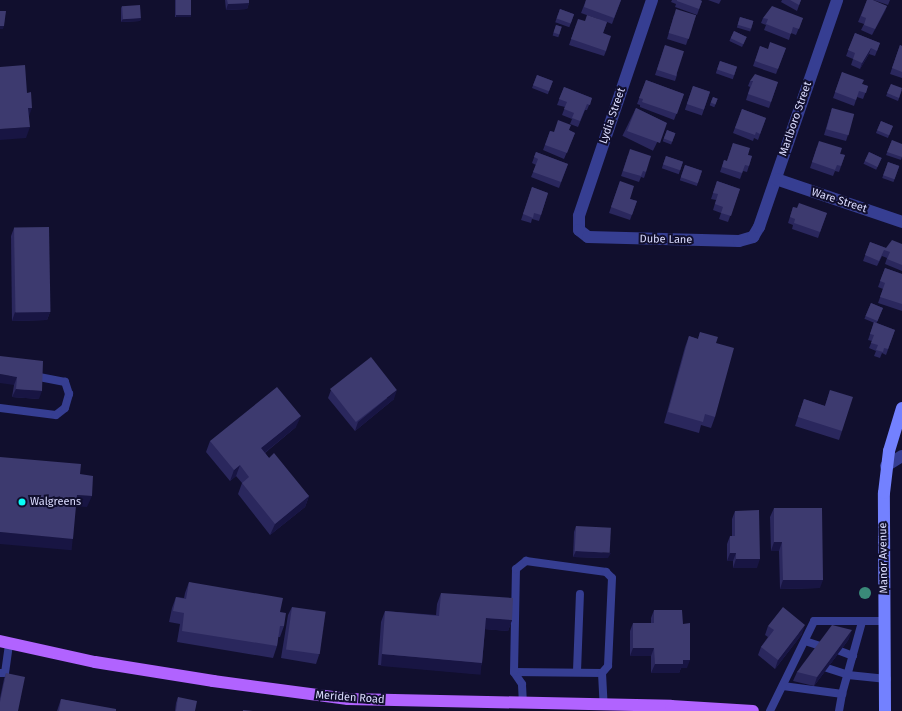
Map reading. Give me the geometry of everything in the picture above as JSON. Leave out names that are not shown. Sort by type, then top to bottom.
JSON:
[{"type":"main road","name":"Manor Avenue","points":[[885,711],[887,679],[884,526],[886,466],[902,408]]},
{"type":"main road","name":"Meriden Road","points":[[4,642],[102,663],[306,695],[388,701],[523,704],[544,708],[604,706],[753,711]]},
{"type":"street","name":"Lydia Street","points":[[580,233],[578,227],[579,216],[652,0]]},
{"type":"street","name":"Marlboro Street","points":[[753,237],[759,227],[837,0]]},
{"type":"street","name":"Ware Street","points":[[776,179],[902,222]]},
{"type":"street","name":"Dube Lane","points":[[580,233],[588,238],[602,239],[739,241],[753,237]]},
{"type":"street","points":[[886,466],[902,456]]},
{"type":"lane","points":[[0,408],[56,415],[65,408],[69,394],[66,382],[40,377]]},
{"type":"lane","points":[[523,704],[522,684],[514,672],[516,569],[526,561],[606,572],[612,578],[608,666],[602,673],[604,706]]},
{"type":"lane","points":[[578,671],[580,594]]},
{"type":"lane","points":[[770,711],[814,621],[862,622],[886,620]]},
{"type":"lane","points":[[839,711],[842,694],[862,622]]},
{"type":"lane","points":[[805,641],[820,646]]},
{"type":"lane","points":[[0,672],[5,673],[4,642]]},
{"type":"lane","points":[[840,651],[853,656]]},
{"type":"lane","points":[[796,660],[807,663]]},
{"type":"lane","points":[[827,668],[848,675],[887,679]]},
{"type":"lane","points":[[514,672],[578,671],[602,673]]},
{"type":"lane","points":[[783,686],[842,694]]},
{"type":"building","points":[[176,0],[191,0],[191,15],[176,15]]},
{"type":"building","points":[[227,0],[249,0],[249,3],[228,4]]},
{"type":"building","points":[[586,0],[621,0],[614,18],[584,7]]},
{"type":"building","points":[[677,0],[700,0],[702,1],[699,9]]},
{"type":"building","points":[[790,0],[801,0],[799,5]]},
{"type":"building","points":[[867,0],[873,0],[887,6],[875,29],[864,25],[866,18],[861,16]]},
{"type":"building","points":[[140,5],[141,18],[123,19],[122,6]]},
{"type":"building","points":[[772,6],[803,18],[799,29],[793,27],[791,34],[766,24],[768,19],[763,18]]},
{"type":"building","points":[[560,9],[574,14],[571,24],[557,18]]},
{"type":"building","points":[[676,9],[696,15],[689,39],[669,33]]},
{"type":"building","points":[[0,11],[6,11],[4,26],[0,26]]},
{"type":"building","points":[[587,15],[607,22],[603,33],[611,36],[606,51],[571,39],[578,19],[585,21]]},
{"type":"building","points":[[740,17],[753,21],[751,29],[738,25]]},
{"type":"building","points":[[556,25],[562,27],[559,34],[554,33]]},
{"type":"building","points":[[734,31],[747,37],[743,44],[731,38]]},
{"type":"building","points":[[855,33],[880,43],[877,51],[871,48],[862,63],[853,59],[855,53],[848,50]]},
{"type":"building","points":[[770,42],[786,48],[778,69],[755,61],[760,46],[768,49]]},
{"type":"building","points":[[665,45],[684,51],[676,76],[657,70]]},
{"type":"building","points":[[900,45],[902,46],[902,72],[892,68]]},
{"type":"building","points":[[720,61],[737,67],[734,75],[717,70]]},
{"type":"building","points":[[25,65],[27,93],[31,92],[32,108],[28,108],[30,127],[0,129],[0,67]]},
{"type":"building","points":[[842,72],[864,80],[862,84],[868,86],[866,93],[859,91],[856,100],[835,92]]},
{"type":"building","points":[[755,74],[778,82],[771,102],[748,94],[753,81],[750,81]]},
{"type":"building","points":[[537,75],[553,81],[549,91],[533,85]]},
{"type":"building","points":[[646,80],[684,94],[677,114],[642,102],[643,99],[639,98]]},
{"type":"building","points":[[891,84],[902,88],[899,98],[887,93]]},
{"type":"building","points":[[693,86],[710,92],[704,110],[687,104]]},
{"type":"building","points":[[564,87],[592,98],[590,105],[587,104],[580,121],[572,118],[574,113],[564,109],[567,102],[559,99]]},
{"type":"building","points":[[713,97],[718,99],[715,104],[711,103]]},
{"type":"building","points":[[636,108],[667,123],[660,143],[627,131]]},
{"type":"building","points":[[832,108],[854,114],[849,135],[826,129]]},
{"type":"building","points":[[742,109],[766,118],[760,134],[756,132],[755,135],[735,128]]},
{"type":"building","points":[[558,120],[571,125],[569,130],[575,133],[567,153],[545,145],[550,131],[554,132]]},
{"type":"building","points":[[881,121],[893,126],[889,135],[877,130]]},
{"type":"building","points":[[667,130],[675,133],[672,142],[664,138]]},
{"type":"building","points":[[892,140],[902,144],[902,157],[887,152]]},
{"type":"building","points":[[819,141],[842,148],[840,154],[845,155],[841,166],[837,165],[835,170],[812,162]]},
{"type":"building","points":[[733,143],[750,148],[748,155],[752,156],[749,166],[745,165],[742,173],[722,167],[724,160],[727,161]]},
{"type":"building","points":[[630,149],[651,156],[646,172],[643,171],[641,176],[623,171]]},
{"type":"building","points":[[536,152],[568,164],[561,182],[533,172],[538,159],[534,157]]},
{"type":"building","points":[[869,152],[882,158],[877,167],[865,161]]},
{"type":"building","points":[[666,156],[683,162],[680,170],[663,165]]},
{"type":"building","points":[[888,162],[899,166],[894,179],[883,175]]},
{"type":"building","points":[[685,165],[702,171],[698,183],[681,177]]},
{"type":"building","points":[[620,181],[634,186],[630,199],[637,201],[632,215],[611,207]]},
{"type":"building","points":[[717,181],[740,189],[731,216],[721,213],[723,207],[715,204],[718,194],[713,193]]},
{"type":"building","points":[[532,187],[548,193],[541,215],[534,213],[533,218],[523,214]]},
{"type":"building","points":[[799,203],[827,213],[820,232],[794,223],[795,219],[790,217],[793,207],[797,208]]},
{"type":"building","points":[[49,227],[50,312],[15,313],[14,228]]},
{"type":"building","points":[[892,240],[902,244],[902,265],[887,259],[890,252],[884,250],[879,261],[865,255],[870,242],[886,248]]},
{"type":"building","points":[[885,268],[902,274],[902,304],[880,297],[885,283],[880,281]]},
{"type":"building","points":[[871,303],[883,308],[877,321],[866,316]]},
{"type":"building","points":[[874,322],[895,330],[888,349],[884,348],[883,352],[876,350],[878,345],[871,343],[874,335],[870,334]]},
{"type":"building","points":[[700,332],[718,337],[716,343],[734,348],[715,417],[705,414],[703,422],[668,412],[689,336],[698,339]]},
{"type":"building","points":[[0,356],[43,361],[42,391],[16,389],[17,377],[0,374]]},
{"type":"building","points":[[371,357],[397,390],[356,422],[330,389]]},
{"type":"building","points":[[277,387],[301,416],[261,448],[269,458],[274,453],[309,496],[275,524],[242,483],[249,477],[240,465],[234,470],[210,441]]},
{"type":"building","points":[[830,390],[853,397],[842,431],[798,417],[804,399],[825,406]]},
{"type":"building","points":[[0,457],[81,464],[80,474],[93,476],[92,496],[77,495],[73,539],[0,532]]},
{"type":"building","points":[[774,508],[822,508],[823,580],[783,580],[782,542],[774,542]]},
{"type":"building","points":[[759,510],[760,559],[736,559],[736,553],[730,553],[730,536],[735,536],[735,511]]},
{"type":"building","points":[[576,526],[611,528],[610,553],[575,551]]},
{"type":"building","points":[[189,582],[283,598],[280,612],[286,613],[284,626],[280,626],[277,646],[182,631],[184,613],[173,611],[176,597],[186,599]]},
{"type":"building","points":[[441,593],[513,598],[512,620],[486,618],[482,663],[382,654],[385,611],[439,616]]},
{"type":"building","points":[[292,607],[326,612],[320,654],[286,650]]},
{"type":"building","points":[[783,607],[805,625],[778,660],[761,647],[774,630],[768,626]]},
{"type":"building","points":[[654,610],[682,610],[683,624],[690,623],[690,660],[683,660],[683,664],[655,664],[654,648],[633,648],[633,623],[654,623]]},
{"type":"building","points":[[832,625],[852,630],[817,677],[797,672]]},
{"type":"building","points":[[6,673],[25,677],[18,711],[0,711],[0,702]]},
{"type":"building","points":[[178,697],[197,701],[195,711],[176,711]]},
{"type":"building","points":[[61,699],[116,709],[116,711],[59,711]]},
{"type":"place","name":"Walgreens","points":[[22,502]]}]
